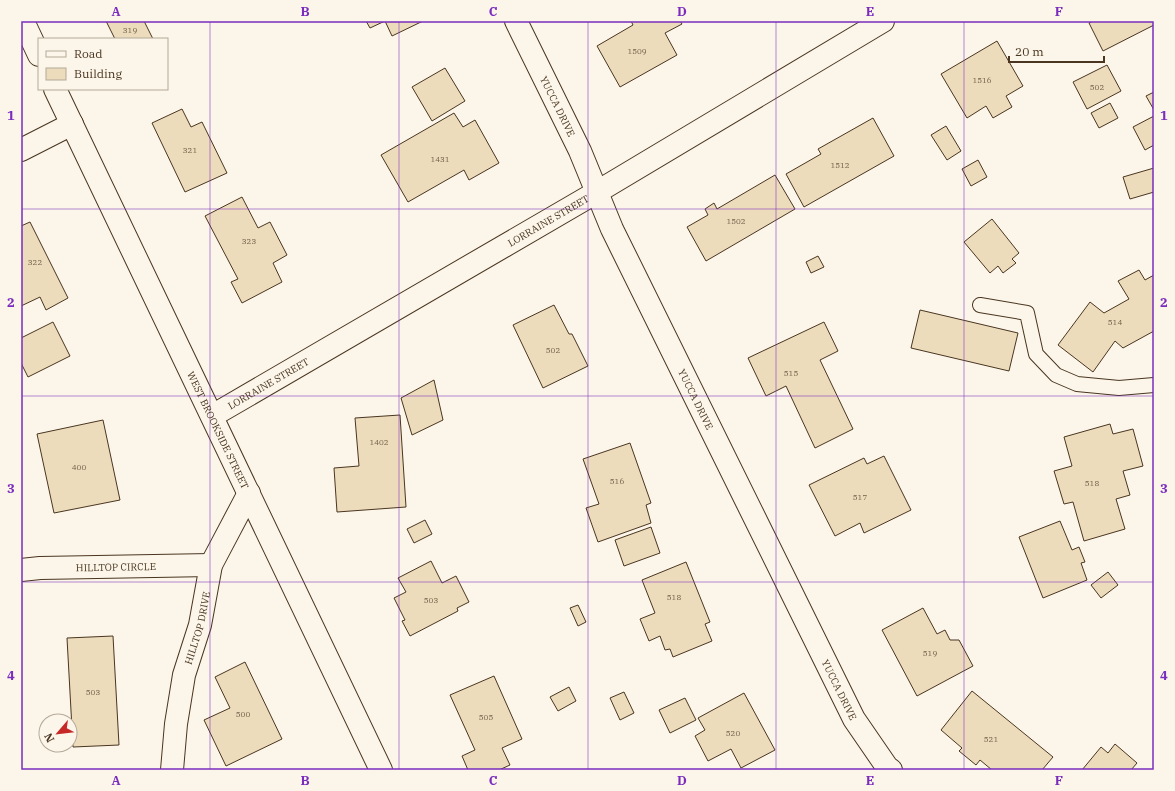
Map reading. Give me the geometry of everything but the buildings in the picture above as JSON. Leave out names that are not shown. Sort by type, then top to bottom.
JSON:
[{"type":"street","points":[[23,21],[38,53]]},
{"type":"street","name":"YUCCA DRIVE","points":[[516,21],[580,151],[612,230],[854,719],[887,767],[891,770]]},
{"type":"street","name":"LORRAINE STREET","points":[[212,416],[597,192],[883,21]]},
{"type":"street","name":"WEST BROOKSIDE STREET","points":[[56,90],[381,770]]},
{"type":"street","points":[[21,150],[72,124]]},
{"type":"street","name":"HILLTOP DRIVE","points":[[172,770],[176,724],[184,674],[200,625],[211,565],[248,493]]},
{"type":"street","name":"HILLTOP CIRCLE","points":[[21,570],[40,568],[211,565]]},
{"type":"lane","points":[[980,305],[1027,314],[1036,354],[1056,375],[1077,384],[1119,388],[1154,385]]}]
